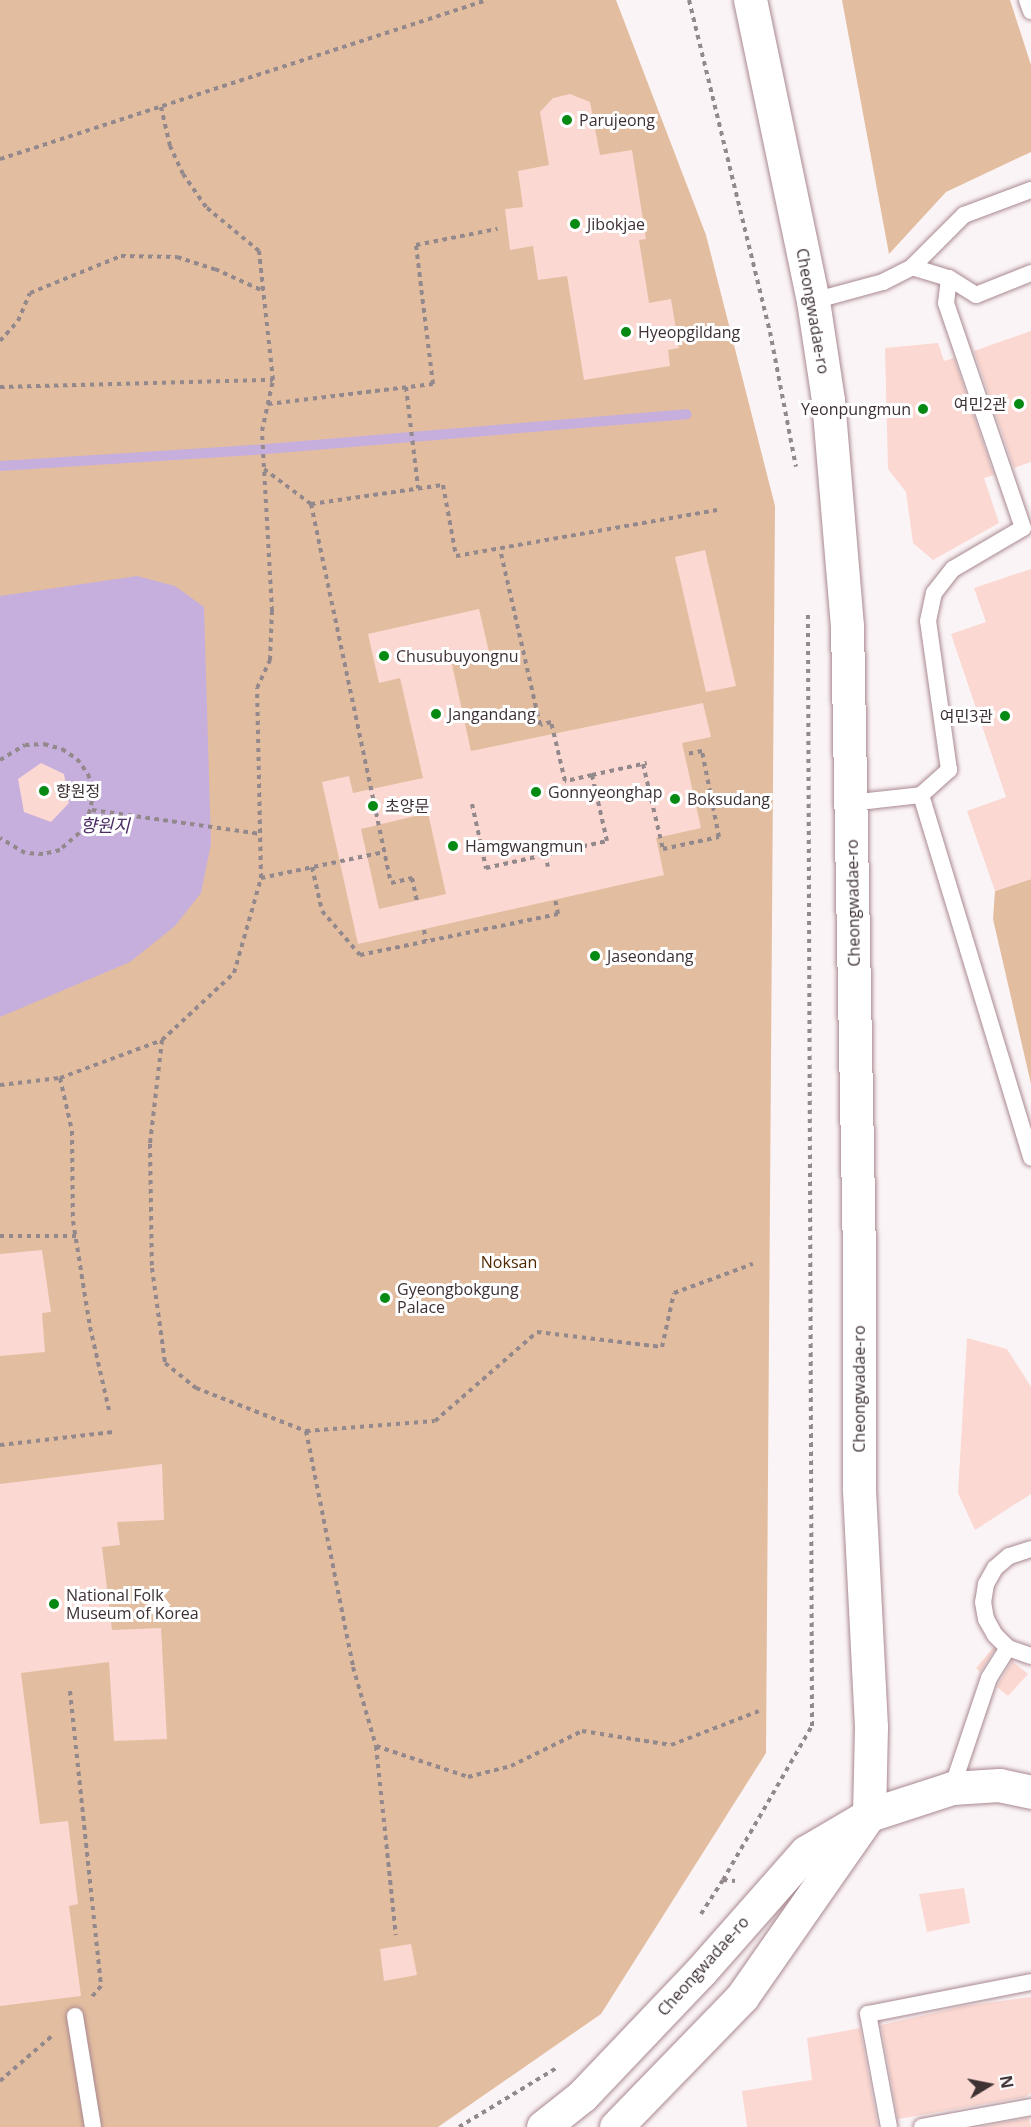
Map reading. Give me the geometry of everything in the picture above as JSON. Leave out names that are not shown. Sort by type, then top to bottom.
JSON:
[{"type":"street","name":"Cheongwadae-ro","points":[[543,2127],[590,2088],[806,1852],[869,1815],[871,1727],[859,1487],[859,1255],[847,626],[828,400],[813,301],[750,0]]},
{"type":"street","points":[[616,2127],[742,1996],[869,1815],[952,1788],[999,1785],[1031,1792]]},
{"type":"lane","points":[[1027,0],[1031,10]]},
{"type":"lane","points":[[813,301],[883,282],[912,267],[964,214],[1031,190]]},
{"type":"lane","points":[[912,267],[949,278],[976,295],[1031,273]]},
{"type":"lane","points":[[850,802],[921,795],[949,770],[928,621],[934,593],[953,569],[1027,529],[946,303],[949,278]]},
{"type":"lane","points":[[921,795],[1031,1158]]},
{"type":"lane","points":[[1031,1549],[1009,1556],[986,1584],[986,1619],[1008,1648],[1031,1656]]},
{"type":"lane","points":[[952,1788],[989,1678],[1008,1648]]},
{"type":"lane","points":[[889,2127],[868,2014],[1031,1982]]},
{"type":"lane","points":[[75,2016],[93,2127]]},
{"type":"lane","points":[[922,2127],[1031,2107]]},
{"type":"path","points":[[0,159],[487,0]]},
{"type":"path","points":[[689,0],[770,332],[797,472]]},
{"type":"path","points":[[0,1085],[60,1078],[162,1040],[234,973],[261,878],[257,688],[270,660],[272,611],[262,431],[273,380],[261,290],[259,251],[206,207],[183,174],[170,146],[160,107]]},
{"type":"path","points":[[268,404],[433,384],[416,245],[497,229]]},
{"type":"path","points":[[0,341],[18,321],[30,293],[121,256],[177,257],[215,268],[261,290]]},
{"type":"path","points":[[0,387],[273,380]]},
{"type":"path","points":[[406,387],[418,488]]},
{"type":"path","points":[[264,469],[311,504],[391,883],[412,878],[417,901]]},
{"type":"path","points":[[311,504],[443,485],[456,556],[717,510]]},
{"type":"path","points":[[500,549],[540,725],[551,722],[565,781],[645,764],[663,849],[719,837],[702,751],[687,754]]},
{"type":"path","points":[[723,1880],[813,1726],[808,602]]},
{"type":"path","points":[[0,760],[25,745],[44,744],[62,749],[77,759],[88,774],[94,792],[92,810],[86,827],[60,850],[43,854],[25,853],[0,838]]},
{"type":"path","points":[[472,804],[486,868],[607,841],[592,775]]},
{"type":"path","points":[[92,810],[260,834]]},
{"type":"path","points":[[261,878],[384,852]]},
{"type":"path","points":[[545,854],[548,867]]},
{"type":"path","points":[[312,867],[322,911],[360,954],[558,914],[555,899]]},
{"type":"path","points":[[424,930],[426,941]]},
{"type":"path","points":[[162,1040],[150,1144],[152,1268],[165,1364],[196,1388],[306,1431],[435,1421],[537,1332],[662,1347],[674,1293],[753,1264]]},
{"type":"path","points":[[60,1078],[72,1131],[76,1236],[90,1327],[109,1410]]},
{"type":"path","points":[[0,1236],[76,1236]]},
{"type":"path","points":[[306,1431],[352,1666],[376,1746],[396,1935]]},
{"type":"path","points":[[0,1445],[113,1432]]},
{"type":"path","points":[[0,2081],[75,2016],[101,1986],[70,1691]]},
{"type":"path","points":[[376,1746],[468,1777],[511,1766],[582,1731],[671,1745],[759,1711]]},
{"type":"green space","name":"Gyeongbokgung Palace","points":[[0,0],[616,0],[706,235],[775,506],[766,1753],[601,2014],[438,2127],[0,2127]]},
{"type":"green space","points":[[842,0],[1010,0],[1031,65],[1031,152],[946,192],[889,254]]},
{"type":"green space","points":[[1031,879],[1031,1084],[993,919],[995,891]]},
{"type":"water","name":"향원지","points":[[137,576],[175,586],[204,607],[211,844],[201,893],[175,926],[130,962],[0,1017],[0,596]]},
{"type":"building","name":"Jibokjae","points":[[570,94],[590,102],[600,155],[632,150],[646,239],[639,240],[649,303],[671,299],[679,348],[668,350],[670,366],[584,380],[567,276],[538,280],[533,246],[510,250],[505,209],[523,207],[518,171],[549,165],[540,112],[553,98]]},
{"type":"building","name":"여민2관","points":[[1031,331],[1031,462],[1014,468],[974,351]]},
{"type":"building","name":"Yeonpungmun","points":[[938,343],[944,361],[954,358],[994,475],[984,478],[999,523],[933,560],[913,543],[906,492],[888,469],[885,348]]},
{"type":"building","points":[[705,550],[736,686],[706,692],[675,557]]},
{"type":"building","name":"여민3관","points":[[1031,569],[1031,879],[995,891],[967,811],[1006,797],[951,634],[986,622],[974,588]]},
{"type":"building","points":[[479,609],[489,652],[451,660],[471,751],[703,703],[711,737],[682,743],[701,828],[656,838],[664,875],[358,944],[322,782],[349,776],[353,793],[423,778],[400,678],[379,683],[368,634]],"holes":[[[428,813],[446,894],[379,909],[361,829]]]},
{"type":"building","name":"향원정","points":[[41,763],[64,774],[69,803],[51,822],[24,812],[18,779]]},
{"type":"building","points":[[42,1250],[51,1312],[42,1313],[45,1352],[0,1356],[0,1254]]},
{"type":"building","points":[[967,1338],[1007,1349],[1031,1387],[1031,1494],[975,1530],[958,1493]]},
{"type":"building","points":[[162,1464],[164,1520],[117,1522],[120,1545],[102,1547],[112,1630],[161,1628],[167,1739],[114,1741],[109,1662],[21,1673],[40,1824],[68,1821],[78,1904],[69,1906],[81,1996],[0,2006],[0,1484]]},
{"type":"building","points":[[993,1648],[995,1649],[980,1672],[976,1668]]},
{"type":"building","points":[[1012,1661],[1028,1674],[1008,1696],[997,1687]]},
{"type":"building","points":[[964,1888],[970,1923],[927,1932],[919,1894]]},
{"type":"building","points":[[411,1944],[417,1975],[384,1981],[380,1949]]},
{"type":"building","points":[[1031,1997],[1031,2093],[1025,2097],[898,2119],[881,2025],[964,2006]]},
{"type":"building","points":[[860,2028],[878,2127],[747,2127],[742,2091],[812,2080],[807,2038]]},
{"type":"building","points":[[1029,2118],[1031,2127],[980,2127]]},
{"type":"waterway","points":[[0,466],[253,450],[687,414]]},
{"type":"place","name":"Parujeong","points":[[567,120]]},
{"type":"place","name":"Jibokjae","points":[[575,224]]},
{"type":"place","name":"Hyeopgildang","points":[[626,332]]},
{"type":"place","name":"여민2관","points":[[1019,404]]},
{"type":"place","name":"Yeonpungmun","points":[[923,409]]},
{"type":"place","name":"Chusubuyongnu","points":[[384,656]]},
{"type":"place","name":"Jangandang","points":[[436,714]]},
{"type":"place","name":"여민3관","points":[[1005,716]]},
{"type":"place","name":"향원정","points":[[44,791]]},
{"type":"place","name":"Gonnyeonghap","points":[[536,792]]},
{"type":"place","name":"Boksudang","points":[[675,799]]},
{"type":"place","name":"초양문","points":[[373,806]]},
{"type":"place","name":"Hamgwangmun","points":[[453,846]]},
{"type":"place","name":"Jaseondang","points":[[595,956]]},
{"type":"place","name":"Gyeongbokgung Palace","points":[[385,1298]]},
{"type":"place","name":"National Folk Museum of Korea","points":[[54,1604]]},
{"type":"park label","name":"Noksan","points":[[509,1262]]}]
